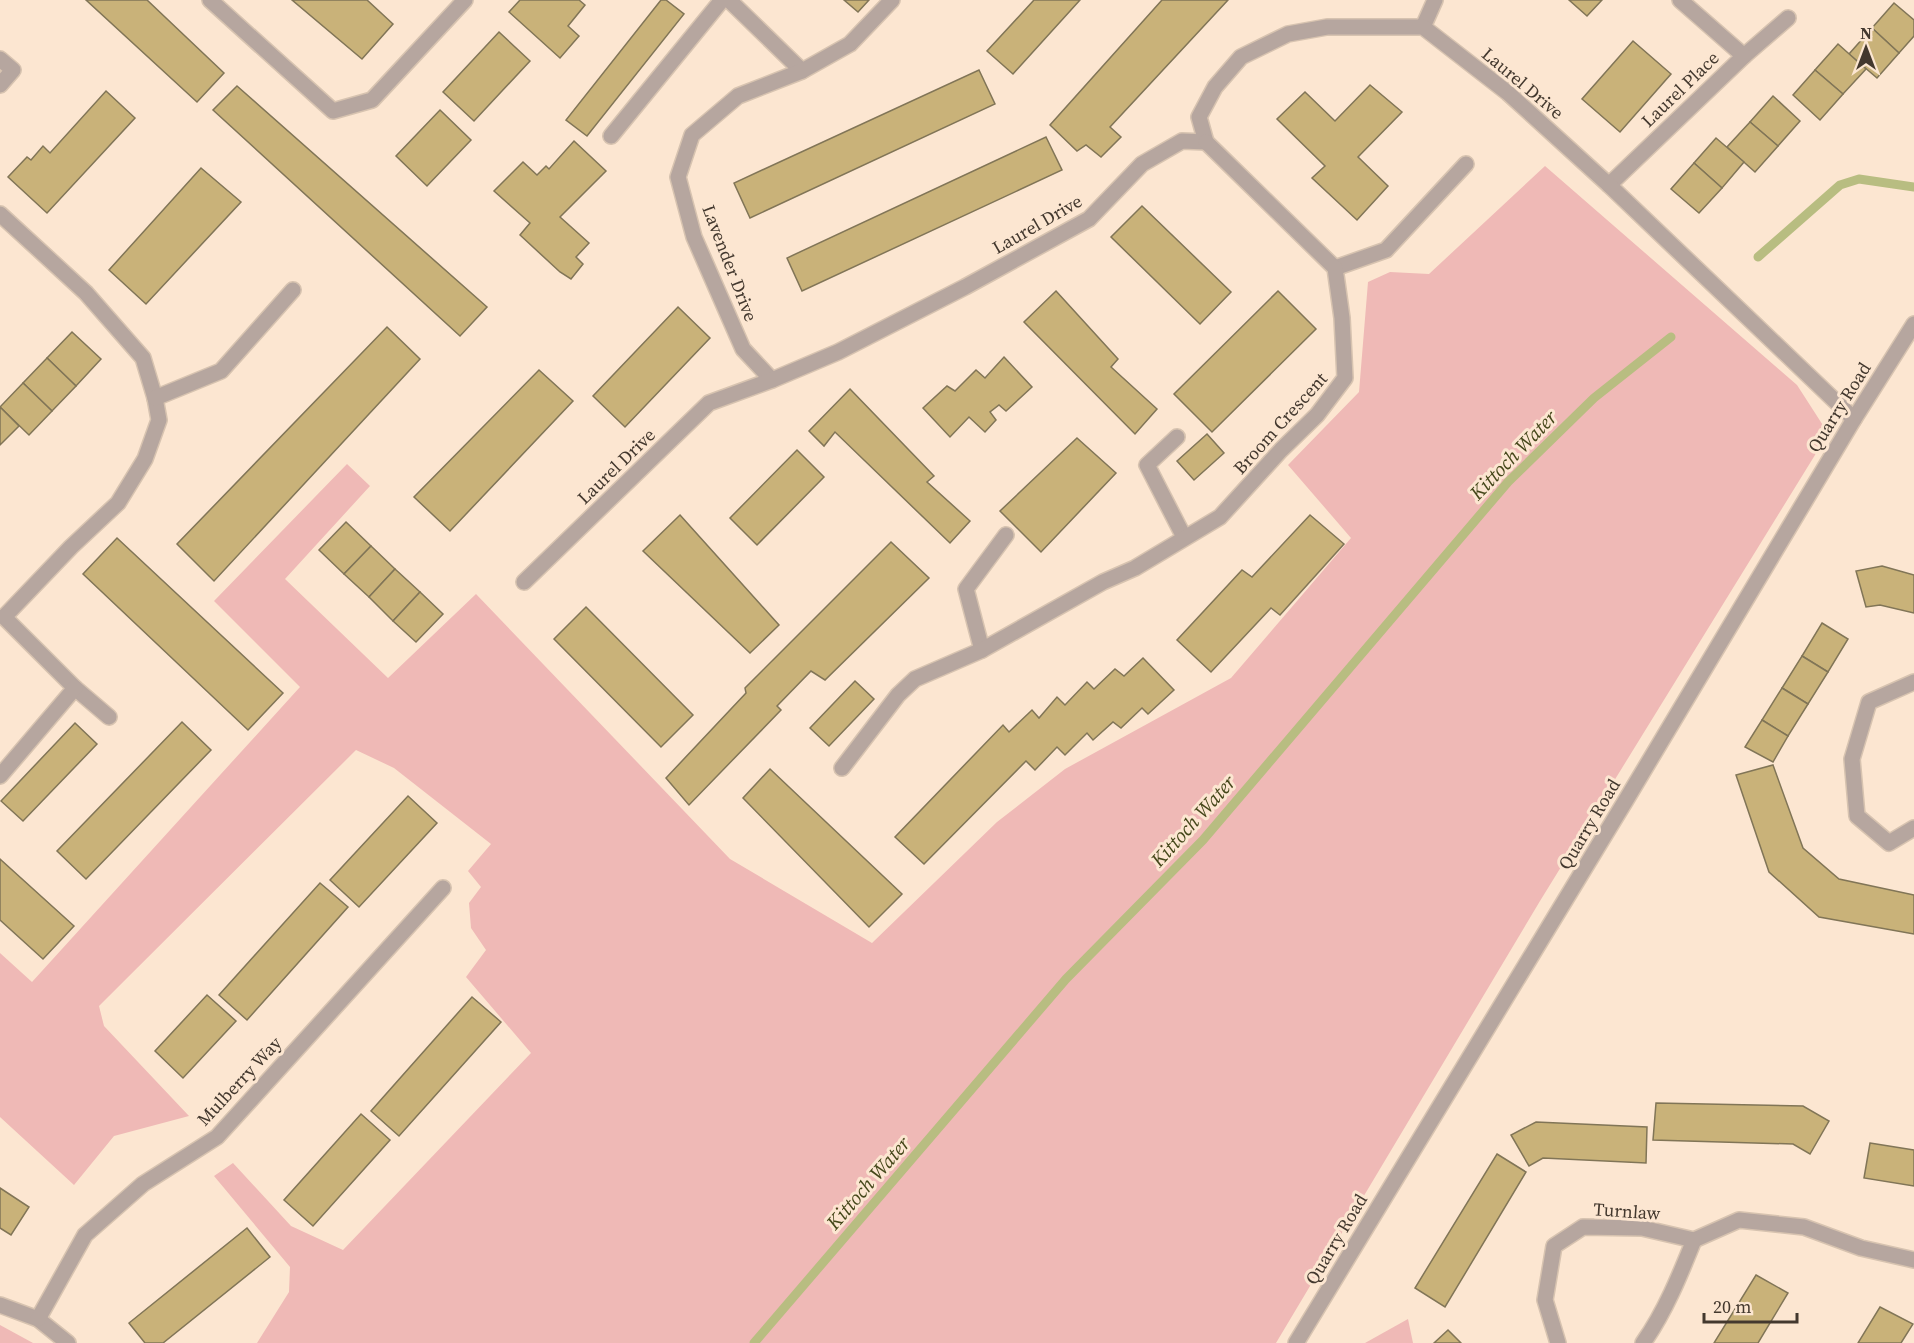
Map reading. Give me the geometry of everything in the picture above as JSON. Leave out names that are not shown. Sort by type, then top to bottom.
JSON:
[{"type":"street","points":[[210,0],[333,111],[372,100],[465,0]]},
{"type":"street","points":[[611,136],[722,0]]},
{"type":"street","points":[[729,0],[802,71]]},
{"type":"street","name":"Lavender Drive","points":[[772,380],[743,349],[694,237],[678,177],[692,135],[738,96],[802,71],[850,44],[892,0]]},
{"type":"street","points":[[1435,0],[1423,27],[1327,27],[1288,34],[1241,57],[1215,87],[1199,117],[1206,142],[1335,268],[1386,250],[1466,164]]},
{"type":"street","name":"Laurel Place","points":[[1609,185],[1744,56],[1680,0]]},
{"type":"street","points":[[1744,56],[1788,18]]},
{"type":"street","name":"Laurel Drive","points":[[1423,27],[1508,93],[1609,185],[1854,419]]},
{"type":"street","points":[[0,59],[13,70],[0,85]]},
{"type":"street","name":"Laurel Drive","points":[[524,582],[709,403],[838,352],[965,287],[1089,219],[1142,164],[1182,141],[1206,142]]},
{"type":"street","points":[[0,214],[86,293],[143,358],[159,420],[145,459],[118,503],[71,547],[4,617],[75,688],[109,717]]},
{"type":"street","name":"Broom Crescent","points":[[842,768],[898,695],[915,679],[982,650],[1103,582],[1135,568],[1220,517],[1281,450],[1317,415],[1345,378],[1342,318],[1335,268]]},
{"type":"street","points":[[154,398],[221,371],[293,290]]},
{"type":"street","name":"Quarry Road","points":[[1296,1343],[1854,419],[1914,324]]},
{"type":"street","points":[[1176,437],[1147,465],[1184,537]]},
{"type":"street","points":[[982,650],[966,589],[1006,535]]},
{"type":"street","points":[[1914,682],[1869,702],[1852,759],[1857,816],[1889,843],[1914,828]]},
{"type":"street","points":[[0,776],[75,688]]},
{"type":"street","name":"Mulberry Way","points":[[38,1319],[85,1235],[143,1184],[216,1137],[443,888]]},
{"type":"street","points":[[1643,1343],[1659,1318],[1694,1240],[1739,1220],[1804,1227],[1861,1248],[1914,1260]]},
{"type":"street","name":"Turnlaw","points":[[1558,1343],[1545,1300],[1554,1246],[1583,1227],[1642,1228],[1694,1240]]},
{"type":"street","points":[[0,1305],[38,1319],[68,1343]]},
{"type":"shaded area","points":[[1545,166],[1797,385],[1826,430],[1815,455],[1540,901],[1276,1343],[257,1343],[289,1292],[290,1267],[214,1176],[233,1163],[291,1226],[343,1250],[531,1053],[466,977],[486,950],[471,928],[469,903],[481,887],[468,871],[491,844],[394,768],[356,750],[99,1006],[104,1026],[189,1116],[114,1136],[74,1185],[0,1117],[0,953],[32,982],[300,687],[214,601],[347,464],[370,486],[285,579],[388,678],[476,594],[730,859],[872,943],[997,822],[1065,769],[1231,678],[1351,538],[1288,465],[1359,392],[1368,282],[1390,272],[1429,274]]},
{"type":"shaded area","points":[[1408,1319],[1413,1343],[1365,1343]]},
{"type":"shaded area","points":[[0,1325],[33,1343],[0,1343]]},
{"type":"building","points":[[86,0],[147,0],[224,73],[197,102]]},
{"type":"building","points":[[292,0],[367,0],[393,24],[362,59]]},
{"type":"building","points":[[520,0],[579,0],[585,5],[568,26],[579,36],[560,58],[509,12]]},
{"type":"building","points":[[661,0],[666,0],[684,14],[587,136],[566,120]]},
{"type":"building","points":[[844,0],[869,0],[858,12]]},
{"type":"building","points":[[1034,0],[1080,0],[1013,74],[987,51]]},
{"type":"building","points":[[1162,0],[1228,0],[1110,127],[1121,137],[1101,157],[1086,145],[1077,151],[1050,125]]},
{"type":"building","points":[[1569,0],[1602,0],[1587,16]]},
{"type":"building","points":[[1894,3],[1914,20],[1914,36],[1899,53],[1872,28]]},
{"type":"building","points":[[1872,28],[1899,53],[1877,78],[1849,54]]},
{"type":"building","points":[[499,32],[530,61],[474,121],[443,92]]},
{"type":"building","points":[[1633,41],[1671,74],[1620,132],[1582,99]]},
{"type":"building","points":[[1838,44],[1866,69],[1843,94],[1815,70]]},
{"type":"building","points":[[979,70],[995,104],[750,218],[734,183]]},
{"type":"building","points":[[1815,70],[1843,94],[1820,120],[1793,95]]},
{"type":"building","points":[[1370,85],[1402,112],[1358,157],[1388,186],[1357,220],[1312,178],[1325,166],[1277,119],[1305,92],[1335,121]]},
{"type":"building","points":[[237,86],[487,307],[460,336],[213,110]]},
{"type":"building","points":[[106,91],[135,118],[47,213],[8,177],[27,157],[31,160],[43,146],[50,153]]},
{"type":"building","points":[[1773,96],[1800,121],[1778,146],[1750,122]]},
{"type":"building","points":[[440,110],[471,140],[427,186],[396,156]]},
{"type":"building","points":[[1750,122],[1778,146],[1755,172],[1727,147]]},
{"type":"building","points":[[1046,137],[1062,170],[802,291],[787,258]]},
{"type":"building","points":[[1716,138],[1744,162],[1722,188],[1694,163]]},
{"type":"building","points":[[574,141],[606,171],[560,217],[589,243],[576,257],[583,264],[571,279],[560,272],[520,235],[530,223],[494,191],[523,162],[537,175],[546,166],[549,169]]},
{"type":"building","points":[[1694,163],[1722,188],[1699,213],[1671,189]]},
{"type":"building","points":[[201,168],[241,202],[146,304],[109,270]]},
{"type":"building","points":[[1142,206],[1231,292],[1200,324],[1111,237]]},
{"type":"building","points":[[1056,291],[1118,359],[1111,367],[1157,409],[1135,434],[1024,322]]},
{"type":"building","points":[[1278,291],[1316,329],[1212,432],[1174,394]]},
{"type":"building","points":[[678,307],[710,338],[625,427],[593,396]]},
{"type":"building","points":[[387,327],[420,359],[214,581],[177,544]]},
{"type":"building","points":[[72,332],[101,359],[76,386],[47,358]]},
{"type":"building","points":[[1004,357],[1032,387],[1006,411],[999,405],[990,412],[996,420],[985,432],[969,417],[950,437],[923,408],[947,386],[955,391],[976,370],[985,378]]},
{"type":"building","points":[[47,358],[76,386],[52,411],[23,383]]},
{"type":"building","points":[[539,370],[573,401],[450,531],[414,497]]},
{"type":"building","points":[[23,383],[52,411],[29,435],[0,407]]},
{"type":"building","points":[[850,389],[934,476],[927,482],[970,521],[950,543],[835,432],[824,446],[809,431]]},
{"type":"building","points":[[0,407],[19,426],[0,445]]},
{"type":"building","points":[[1207,434],[1224,453],[1194,480],[1177,461]]},
{"type":"building","points":[[1077,438],[1116,473],[1041,552],[1000,511]]},
{"type":"building","points":[[797,450],[824,477],[757,545],[730,518]]},
{"type":"building","points":[[680,515],[779,625],[750,653],[643,551]]},
{"type":"building","points":[[1310,515],[1344,544],[1280,615],[1271,608],[1211,672],[1177,640],[1242,570],[1252,577]]},
{"type":"building","points":[[346,522],[371,546],[344,574],[319,550]]},
{"type":"building","points":[[117,538],[283,693],[248,730],[83,574]]},
{"type":"building","points":[[891,542],[929,578],[825,680],[811,671],[777,706],[781,710],[689,805],[666,778],[746,693],[745,688]]},
{"type":"building","points":[[371,546],[395,569],[369,597],[344,574]]},
{"type":"building","points":[[1882,566],[1914,575],[1914,613],[1880,605],[1866,607],[1856,571]]},
{"type":"building","points":[[395,569],[420,592],[393,621],[369,597]]},
{"type":"building","points":[[420,592],[443,614],[416,642],[393,621]]},
{"type":"building","points":[[586,607],[693,715],[661,747],[554,639]]},
{"type":"building","points":[[1822,623],[1848,639],[1828,672],[1802,656]]},
{"type":"building","points":[[1802,656],[1828,672],[1808,704],[1782,688]]},
{"type":"building","points":[[1143,658],[1174,690],[1148,714],[1142,708],[1121,728],[1113,722],[1093,740],[1087,733],[1065,755],[1057,747],[1035,770],[1026,761],[924,864],[895,837],[1003,725],[1009,732],[1032,710],[1039,718],[1057,697],[1065,705],[1087,682],[1094,689],[1115,669],[1124,676]]},
{"type":"building","points":[[855,681],[874,699],[829,746],[810,728]]},
{"type":"building","points":[[1782,688],[1808,704],[1788,736],[1762,720]]},
{"type":"building","points":[[1762,720],[1788,736],[1773,762],[1745,747]]},
{"type":"building","points":[[182,722],[211,750],[86,879],[57,851]]},
{"type":"building","points":[[75,723],[97,744],[23,821],[1,801]]},
{"type":"building","points":[[1773,765],[1803,848],[1839,879],[1914,895],[1914,934],[1819,917],[1769,872],[1736,775]]},
{"type":"building","points":[[770,769],[902,894],[869,927],[743,798]]},
{"type":"building","points":[[408,796],[437,823],[359,907],[330,880]]},
{"type":"building","points":[[0,859],[74,926],[43,959],[0,920]]},
{"type":"building","points":[[320,883],[348,907],[247,1020],[219,995]]},
{"type":"building","points":[[207,995],[236,1021],[183,1078],[155,1051]]},
{"type":"building","points":[[472,997],[501,1022],[399,1136],[371,1111]]},
{"type":"building","points":[[1656,1103],[1803,1106],[1829,1121],[1810,1154],[1793,1144],[1653,1140]]},
{"type":"building","points":[[361,1114],[390,1140],[313,1226],[284,1200]]},
{"type":"building","points":[[1536,1122],[1647,1127],[1646,1163],[1543,1158],[1529,1166],[1511,1135]]},
{"type":"building","points":[[1870,1143],[1914,1150],[1914,1186],[1864,1178]]},
{"type":"building","points":[[1497,1154],[1526,1172],[1445,1307],[1415,1288]]},
{"type":"building","points":[[0,1188],[29,1207],[11,1235],[0,1228]]},
{"type":"building","points":[[247,1228],[270,1257],[163,1343],[145,1343],[129,1323]]},
{"type":"building","points":[[1756,1275],[1788,1293],[1758,1343],[1714,1343]]},
{"type":"building","points":[[1880,1307],[1913,1324],[1901,1343],[1858,1343]]},
{"type":"building","points":[[1448,1330],[1461,1343],[1434,1343]]},
{"type":"waterway","name":"Kittoch Water","points":[[1758,257],[1840,185],[1859,179],[1914,187]]},
{"type":"waterway","name":"Kittoch Water","points":[[754,1343],[1066,979],[1203,840],[1508,482],[1594,398],[1671,337]]}]
